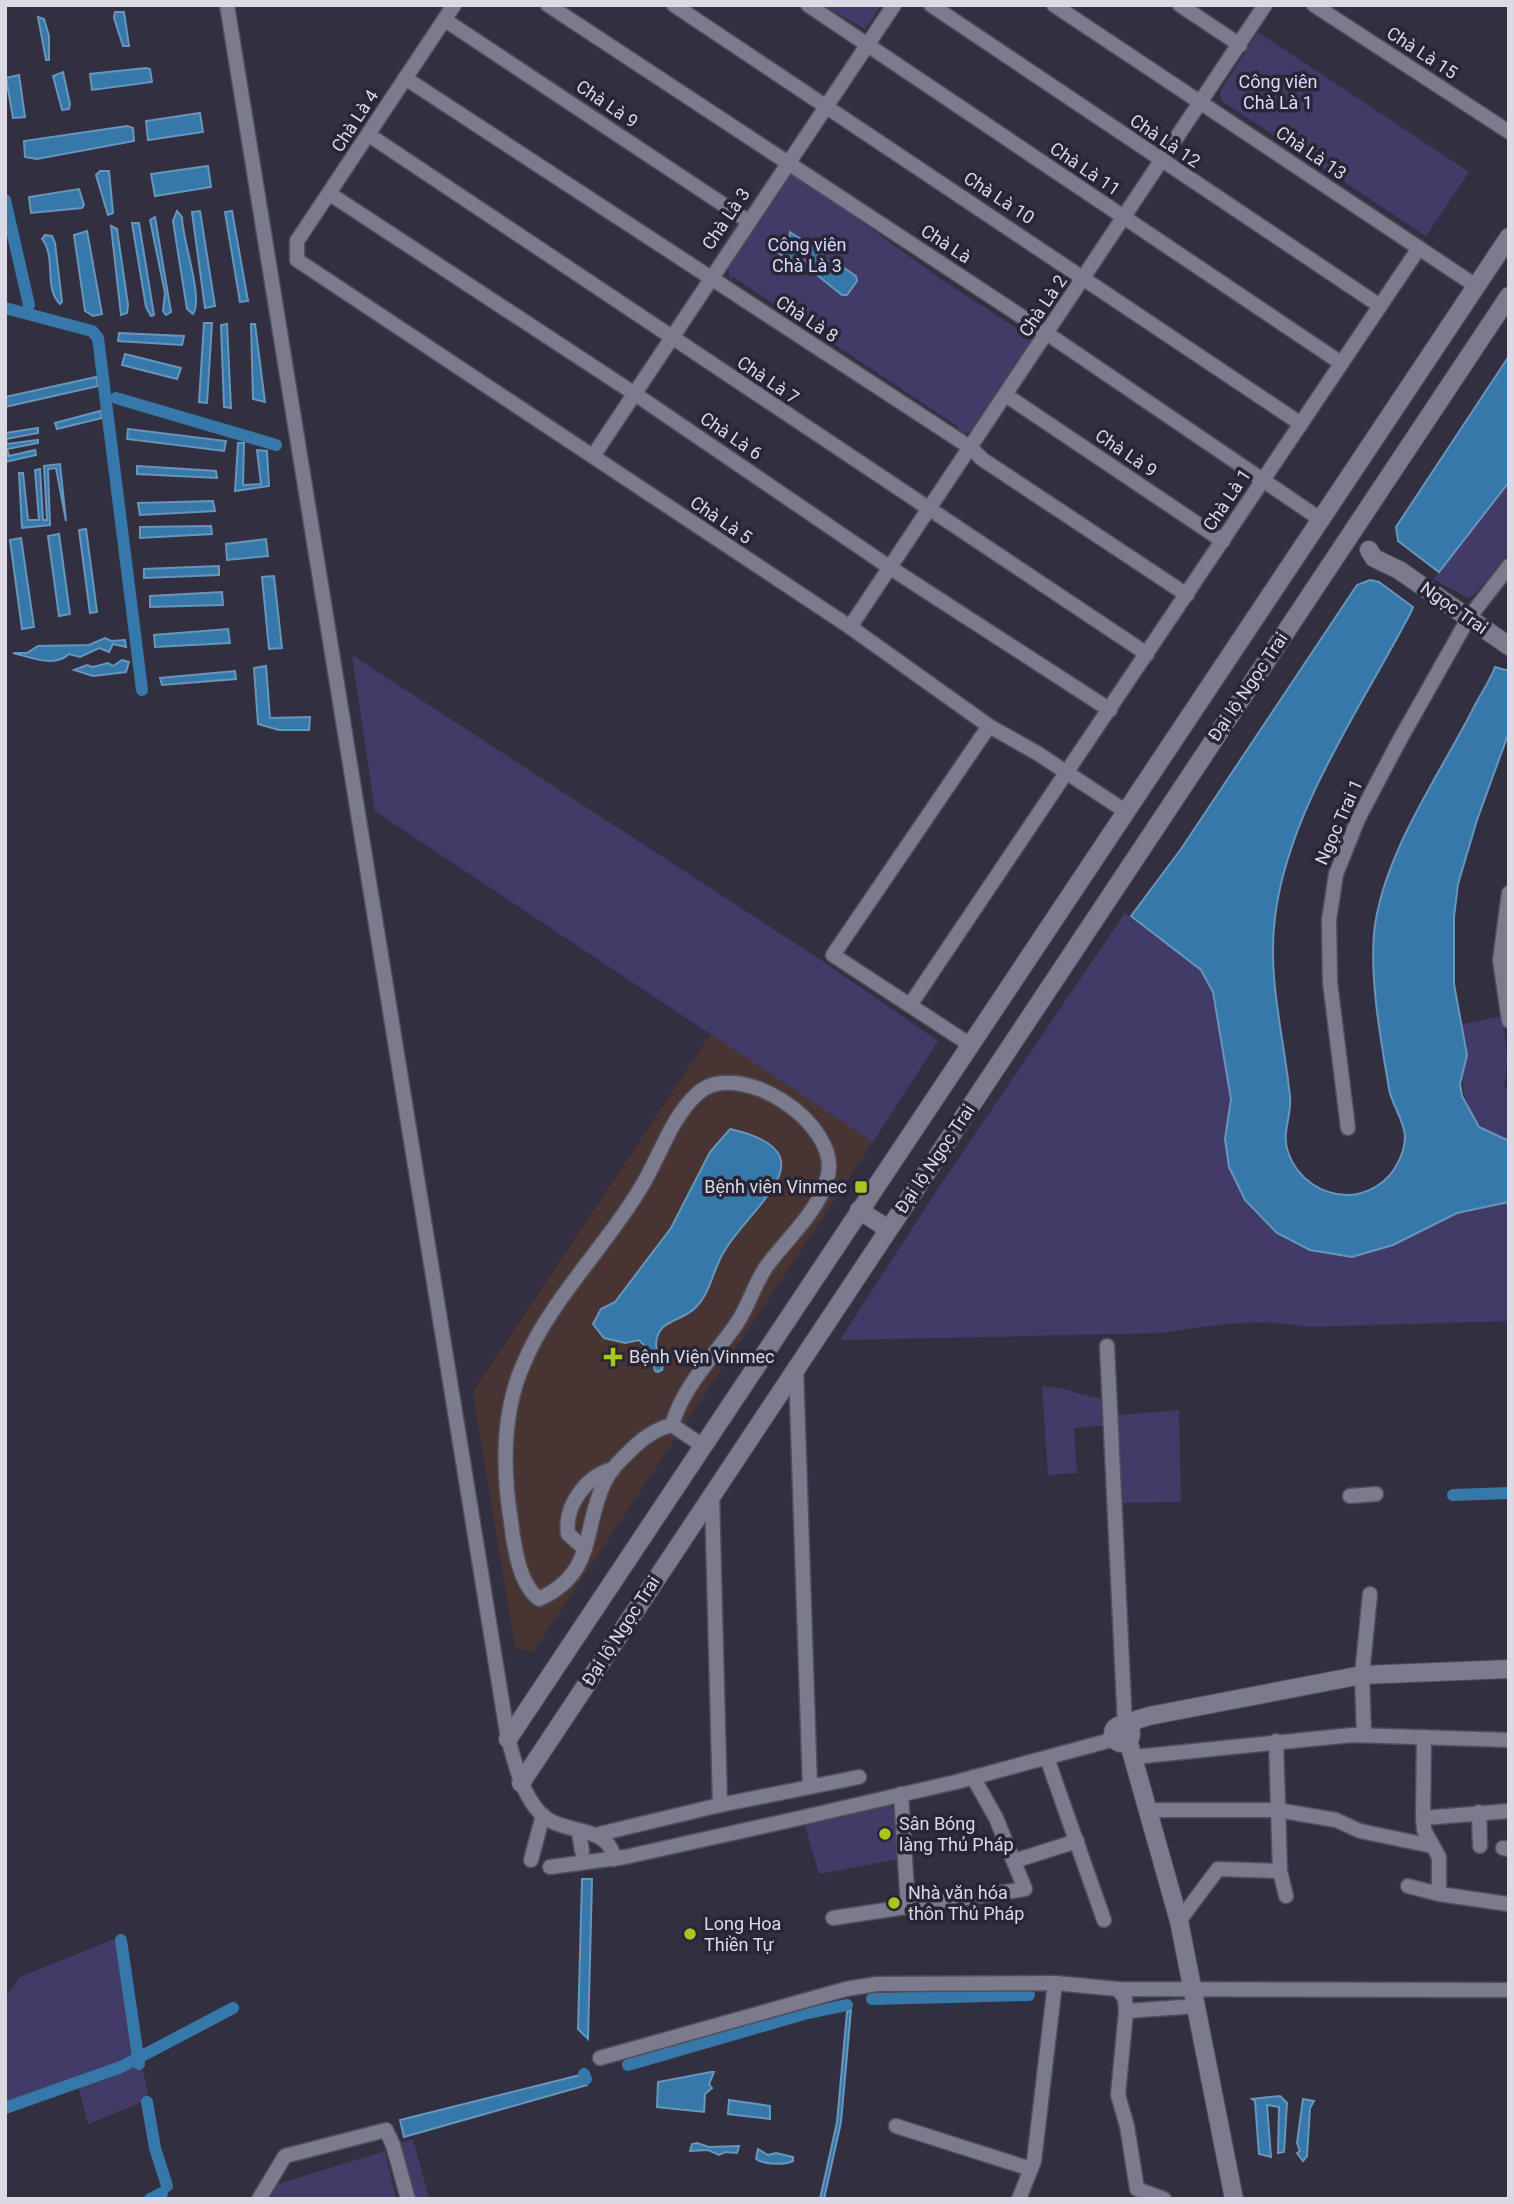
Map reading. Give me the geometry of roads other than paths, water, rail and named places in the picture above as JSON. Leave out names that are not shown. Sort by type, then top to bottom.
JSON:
[{"type":"main road","name":"Đại lộ Ngọc Trai","points":[[508,1739],[1509,237]]},
{"type":"main road","name":"Đại lộ Ngọc Trai","points":[[521,1783],[1509,296]]},
{"type":"main road","points":[[1320,519],[1348,536]]},
{"type":"main road","name":"Ngọc Trai","points":[[1348,536],[1395,562],[1399,570],[1509,646]]},
{"type":"main road","points":[[859,1210],[888,1229]]},
{"type":"main road","points":[[1234,2199],[1179,1921],[1126,1738],[1138,1718],[1363,1675],[1509,1669]]},
{"type":"street","points":[[227,5],[508,1739],[521,1783],[542,1815],[579,1833],[599,1834],[720,1805],[859,1777]]},
{"type":"street","name":"Chà Là 4","points":[[297,261],[297,241],[454,5]]},
{"type":"street","name":"Chà Là","points":[[548,5],[1046,334],[1320,519]]},
{"type":"street","name":"Chà Là 10","points":[[674,5],[1301,424]]},
{"type":"street","name":"Chà Là 11","points":[[808,5],[1341,363]]},
{"type":"street","name":"Chà Là 3","points":[[593,456],[672,340],[709,278],[894,5]]},
{"type":"street","name":"Chà Là 12","points":[[931,5],[1380,306]]},
{"type":"street","name":"Chà Là 13","points":[[1054,5],[1476,286]]},
{"type":"street","points":[[1181,5],[1240,45]]},
{"type":"street","name":"Chà Là 2","points":[[850,627],[1086,278],[1123,217],[1265,5]]},
{"type":"street","name":"Chà Là 15","points":[[1314,5],[1509,132]]},
{"type":"street","name":"Chà Là 9","points":[[445,20],[748,221]]},
{"type":"street","name":"Chà Là 8","points":[[405,78],[971,448],[982,459],[1186,595]]},
{"type":"street","name":"Chà Là 7","points":[[369,135],[672,340],[1147,654]]},
{"type":"street","name":"Chà Là 6","points":[[330,194],[635,394],[889,567],[1110,710]]},
{"type":"street","name":"Chà Là 1","points":[[910,1005],[1419,248]]},
{"type":"street","name":"Chà Là 5","points":[[297,261],[850,627],[989,726],[1067,772],[1125,811]]},
{"type":"street","name":"Chà Là 9","points":[[1007,396],[1223,541]]},
{"type":"street","name":"Ngọc Trai 1","points":[[1348,1128],[1330,982],[1329,920],[1336,874],[1358,819],[1468,619],[1509,566]]},
{"type":"street","points":[[969,1044],[833,955],[989,726]]},
{"type":"street","points":[[1509,893],[1500,949],[1509,1021]]},
{"type":"street","points":[[729,1082],[747,1085],[788,1105],[818,1132],[830,1156],[828,1177],[813,1208],[766,1267],[741,1316],[684,1394],[672,1425],[645,1437],[612,1469],[604,1482],[585,1549],[572,1577],[554,1592],[539,1599],[531,1594],[513,1539],[505,1484],[508,1422],[522,1366],[549,1316],[627,1209],[676,1121],[698,1094],[712,1085],[729,1082]]},
{"type":"street","points":[[1107,1346],[1126,1738]]},
{"type":"street","points":[[796,1368],[810,1787]]},
{"type":"street","points":[[672,1425],[703,1446]]},
{"type":"street","points":[[585,1549],[568,1534],[569,1511],[590,1480],[612,1469]]},
{"type":"street","points":[[712,1493],[714,1734],[720,1805]]},
{"type":"street","points":[[1350,1496],[1376,1494]]},
{"type":"street","points":[[1364,1735],[1363,1675],[1370,1594]]},
{"type":"street","points":[[550,1867],[614,1859],[973,1777],[1126,1738],[1276,1741],[1364,1735],[1420,1746],[1509,1740]]},
{"type":"street","points":[[1276,1741],[1280,1871],[1286,1896]]},
{"type":"street","points":[[1420,1746],[1424,1830],[1439,1857],[1439,1894]]},
{"type":"street","points":[[1047,1758],[1104,1920]]},
{"type":"street","points":[[833,1918],[908,1909],[1025,1889],[996,1818],[973,1777]]},
{"type":"street","points":[[901,1794],[908,1909]]},
{"type":"street","points":[[1147,1810],[1277,1810],[1336,1821],[1360,1831],[1432,1846]]},
{"type":"street","points":[[1423,1818],[1509,1811]]},
{"type":"street","points":[[1479,1812],[1480,1846]]},
{"type":"street","points":[[531,1860],[542,1815]]},
{"type":"street","points":[[579,1833],[582,1851]]},
{"type":"street","points":[[599,1834],[610,1846],[614,1859]]},
{"type":"street","points":[[1014,1861],[1077,1841]]},
{"type":"street","points":[[1179,1921],[1218,1869],[1280,1871]]},
{"type":"street","points":[[1408,1886],[1439,1894],[1508,1903],[1509,1910]]},
{"type":"street","points":[[600,2057],[857,1986],[1055,1983],[1195,1998],[1509,1990]]},
{"type":"street","points":[[1019,2199],[1031,2169],[1055,1983]]},
{"type":"street","points":[[1118,1989],[1125,1999],[1126,2011],[1118,2095],[1127,2126],[1137,2189],[1164,2199]]},
{"type":"street","points":[[1126,2011],[1195,1998]]},
{"type":"street","points":[[896,2126],[1031,2169]]},
{"type":"street","points":[[259,2199],[285,2156],[386,2130],[394,2145],[408,2199]]},
{"type":"water","points":[[115,12],[124,12],[129,46],[123,46],[114,18]]},
{"type":"water","points":[[38,17],[44,19],[49,36],[49,60],[46,60]]},
{"type":"water","points":[[150,69],[152,82],[92,90],[90,74]]},
{"type":"water","points":[[63,72],[70,104],[69,109],[62,110],[53,76]]},
{"type":"water","points":[[19,75],[25,117],[13,118],[6,78]]},
{"type":"water","points":[[200,113],[203,132],[148,140],[146,121]]},
{"type":"water","points":[[127,126],[133,128],[134,141],[37,159],[25,157],[24,141]]},
{"type":"water","points":[[208,166],[211,187],[155,196],[151,174]]},
{"type":"water","points":[[100,171],[109,171],[113,213],[108,215],[96,175]]},
{"type":"water","points":[[79,189],[84,205],[82,208],[31,213],[29,197]]},
{"type":"water","points":[[177,211],[182,217],[194,282],[196,306],[193,314],[187,309],[173,221]]},
{"type":"water","points":[[200,211],[215,306],[205,308],[192,212]]},
{"type":"water","points":[[232,211],[248,301],[240,302],[225,212]]},
{"type":"water","points":[[155,217],[171,312],[166,315],[163,311],[165,293],[150,220]]},
{"type":"water","points":[[132,223],[139,223],[154,315],[151,316],[146,307]]},
{"type":"water","points":[[111,226],[117,229],[128,305],[127,313],[121,315]]},
{"type":"water","points":[[87,231],[102,314],[93,316],[85,311],[74,235]]},
{"type":"water","points":[[790,232],[823,253],[821,257],[856,276],[857,281],[847,295],[842,295],[812,271],[809,274],[777,252],[788,246]]},
{"type":"water","points":[[45,235],[52,236],[55,243],[62,302],[60,304],[52,289],[49,255],[42,239]]},
{"type":"water","points":[[204,323],[212,323],[207,403],[199,402]]},
{"type":"water","points":[[227,324],[231,408],[224,407],[221,325]]},
{"type":"water","points":[[251,324],[255,324],[265,402],[253,399]]},
{"type":"water","points":[[119,333],[184,336],[182,345],[118,341]]},
{"type":"water","points":[[125,354],[181,368],[177,379],[122,365]]},
{"type":"water","points":[[1509,356],[1509,482],[1439,572],[1398,541],[1396,527]]},
{"type":"water","points":[[96,377],[98,386],[5,407],[5,397]]},
{"type":"water","points":[[100,411],[102,418],[57,429],[55,423]]},
{"type":"water","points":[[38,428],[38,433],[6,439],[7,444],[38,440],[38,443],[7,449],[9,456],[35,450],[36,455],[5,462],[5,433]]},
{"type":"water","points":[[128,429],[226,441],[224,451],[127,439]]},
{"type":"water","points":[[238,443],[244,443],[243,485],[261,484],[257,450],[267,451],[269,486],[235,491]]},
{"type":"water","points":[[60,464],[66,521],[56,468],[48,469],[50,525],[22,528],[19,473],[23,473],[28,520],[39,520],[35,470],[40,469],[43,520],[47,520],[44,466]]},
{"type":"water","points":[[137,466],[216,471],[217,478],[137,474]]},
{"type":"water","points":[[213,501],[215,511],[140,515],[138,503]]},
{"type":"water","points":[[211,526],[212,534],[140,538],[140,527]]},
{"type":"water","points":[[86,529],[97,612],[90,613],[79,530]]},
{"type":"water","points":[[59,534],[70,614],[59,616],[48,536]]},
{"type":"water","points":[[21,538],[34,627],[22,629],[10,540]]},
{"type":"water","points":[[266,539],[268,556],[227,560],[226,544]]},
{"type":"water","points":[[219,566],[219,575],[144,578],[144,569]]},
{"type":"water","points":[[274,576],[282,648],[269,649],[262,577]]},
{"type":"water","points":[[1370,580],[1379,582],[1413,607],[1311,798],[1283,877],[1275,917],[1273,962],[1290,1097],[1286,1145],[1292,1162],[1304,1178],[1321,1189],[1340,1195],[1357,1194],[1377,1186],[1388,1177],[1400,1159],[1405,1136],[1389,1089],[1375,991],[1373,952],[1379,904],[1399,847],[1495,667],[1509,671],[1509,732],[1477,820],[1458,884],[1454,917],[1454,984],[1467,1055],[1460,1084],[1462,1096],[1479,1127],[1509,1141],[1509,1202],[1457,1213],[1393,1245],[1352,1257],[1310,1250],[1277,1233],[1245,1200],[1229,1167],[1225,1139],[1231,1099],[1213,992],[1201,970],[1131,916],[1181,849],[1357,585]]},
{"type":"water","points":[[222,592],[223,605],[150,607],[150,596]]},
{"type":"water","points":[[228,629],[230,643],[155,647],[154,635]]},
{"type":"water","points":[[105,638],[111,641],[125,640],[126,647],[113,644],[109,652],[99,648],[80,657],[69,654],[50,661],[13,653],[27,653],[38,646],[89,645]]},
{"type":"water","points":[[122,660],[129,662],[126,672],[93,676],[74,670],[87,665],[93,667],[108,663],[113,666]]},
{"type":"water","points":[[266,666],[270,718],[310,717],[309,730],[279,730],[258,724],[254,668]]},
{"type":"water","points":[[235,671],[236,679],[162,685],[160,678]]},
{"type":"water","points":[[730,1129],[761,1139],[777,1151],[781,1165],[777,1180],[725,1250],[700,1302],[689,1313],[670,1322],[660,1331],[656,1346],[664,1360],[662,1370],[658,1372],[655,1371],[650,1351],[639,1340],[625,1343],[604,1338],[593,1324],[601,1309],[615,1302],[671,1228],[710,1152]]},
{"type":"water","points":[[582,1879],[592,1879],[588,2039],[578,2029]]},
{"type":"water","points":[[851,2010],[841,2122],[824,2199],[820,2199],[837,2122],[847,2012]]},
{"type":"water","points":[[714,2072],[709,2084],[712,2088],[705,2094],[704,2112],[657,2107],[658,2082]]},
{"type":"water","points":[[584,2074],[587,2085],[404,2137],[400,2120]]},
{"type":"water","points":[[1280,2096],[1287,2103],[1284,2152],[1278,2153],[1279,2107],[1267,2105],[1271,2157],[1259,2154],[1255,2101],[1252,2099]]},
{"type":"water","points":[[1303,2099],[1314,2101],[1310,2108],[1307,2156],[1303,2161],[1297,2153],[1300,2151],[1297,2143]]},
{"type":"water","points":[[729,2100],[770,2106],[770,2119],[728,2114]]},
{"type":"water","points":[[692,2144],[709,2147],[739,2146],[737,2153],[725,2152],[719,2155],[708,2150],[690,2151]]},
{"type":"water","points":[[758,2149],[768,2155],[776,2153],[793,2157],[793,2161],[774,2164],[760,2161],[756,2159]]},
{"type":"waterway","points":[[5,200],[29,305]]},
{"type":"waterway","points":[[5,308],[92,331],[98,338],[142,690]]},
{"type":"waterway","points":[[116,398],[276,445]]},
{"type":"waterway","points":[[1453,1495],[1509,1493]]},
{"type":"waterway","points":[[121,1940],[139,2064]]},
{"type":"waterway","points":[[872,1999],[1029,1995]]},
{"type":"waterway","points":[[628,2065],[804,2014],[847,2005]]},
{"type":"waterway","points":[[5,2108],[121,2067],[233,2008]]},
{"type":"waterway","points":[[584,2074],[586,2079]]},
{"type":"waterway","points":[[147,2102],[155,2148],[167,2186]]},
{"type":"waterway","points":[[150,2199],[162,2193]]},
{"type":"place","name":"Bệnh viên Vinmec","points":[[861,1187]]},
{"type":"place","name":"Bệnh Viện Vinmec","points":[[613,1357]]},
{"type":"place","name":"Sân Bóng làng Thủ Pháp","points":[[885,1834]]},
{"type":"place","name":"Nhà văn hóa thôn Thủ Pháp","points":[[894,1903]]},
{"type":"place","name":"Long Hoa Thiền Tự","points":[[690,1934]]},
{"type":"park label","name":"Công viên Chà Là 1","points":[[1278,92]]},
{"type":"park label","name":"Công viên Chà Là 3","points":[[807,255]]}]
